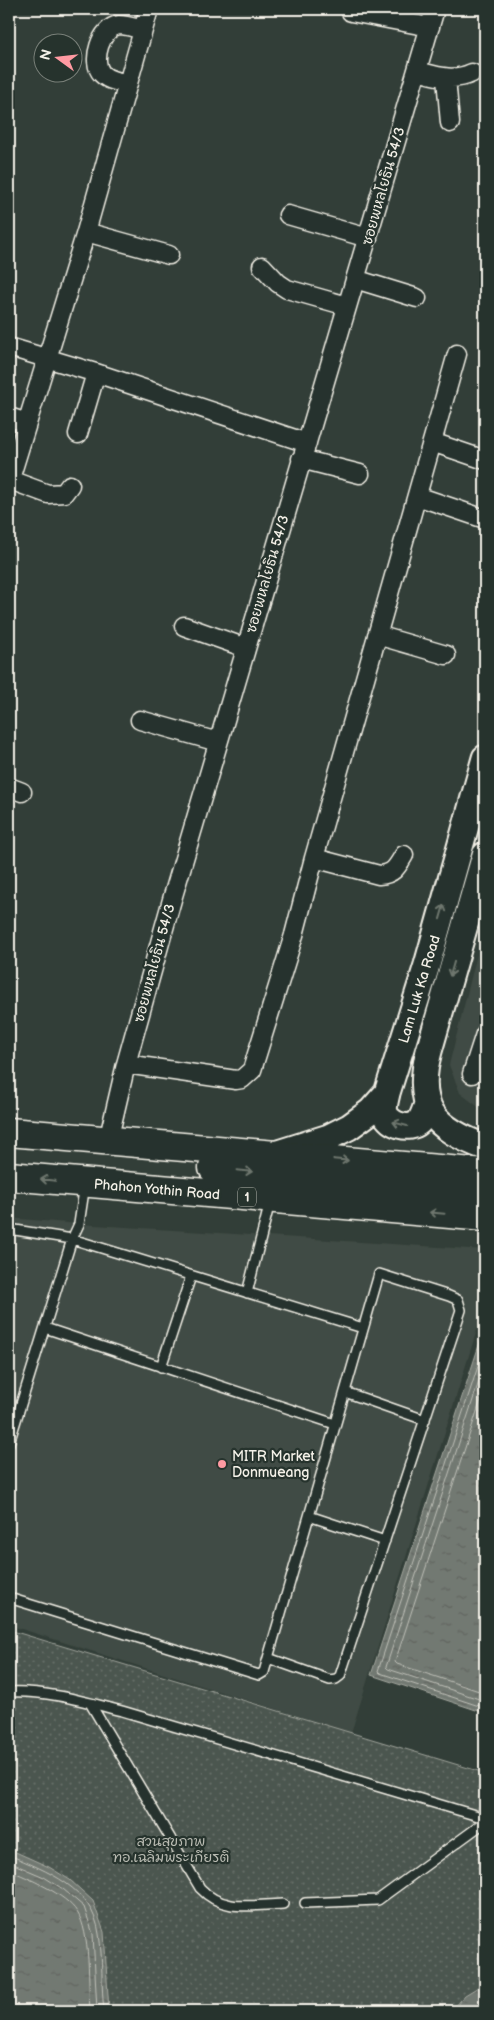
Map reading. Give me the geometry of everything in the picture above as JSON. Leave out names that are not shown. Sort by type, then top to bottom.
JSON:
[{"type":"main road","name":"Lam Luk Ka Road","points":[[275,1154],[329,1137],[349,1127],[371,1111],[387,1093],[427,965],[485,758]]},
{"type":"main road","name":"Lam Luk Ka Road","points":[[485,855],[423,1072],[423,1087],[428,1104],[440,1124],[452,1133],[485,1147]]},
{"type":"main road","points":[[387,1093],[384,1107],[386,1114],[390,1121],[402,1126],[412,1126],[418,1123],[428,1104]]},
{"type":"main road","points":[[22,1133],[485,1173]]},
{"type":"main road","points":[[22,1133],[109,1156],[485,1194]]},
{"type":"main road","name":"Phahon Yothin Road","points":[[9,1176],[485,1217]]},
{"type":"street","points":[[70,486],[64,492],[48,494],[9,481],[86,232],[149,9]]},
{"type":"street","name":"ซอยพหลโยธิน 54/3","points":[[108,1141],[126,1064],[218,742],[435,9]]},
{"type":"street","points":[[351,12],[430,27]]},
{"type":"street","points":[[128,84],[104,76],[98,69],[97,57],[103,38],[110,29],[119,25],[143,30]]},
{"type":"street","points":[[417,71],[446,78],[457,78],[472,73]]},
{"type":"street","points":[[446,78],[450,123]]},
{"type":"street","points":[[288,215],[368,238]]},
{"type":"street","points":[[86,232],[169,255]]},
{"type":"street","points":[[262,266],[278,283],[287,288],[347,306]]},
{"type":"street","points":[[355,279],[417,298]]},
{"type":"street","points":[[9,347],[96,373],[360,474]]},
{"type":"street","points":[[126,1064],[236,1080],[248,1075],[257,1059],[294,936],[314,858],[457,354]]},
{"type":"street","points":[[78,434],[96,373]]},
{"type":"street","points":[[9,417],[27,423]]},
{"type":"street","points":[[432,442],[485,460]]},
{"type":"street","points":[[417,496],[485,519]]},
{"type":"street","points":[[184,626],[246,648]]},
{"type":"street","points":[[377,635],[446,655]]},
{"type":"street","points":[[140,720],[218,742]]},
{"type":"street","points":[[314,858],[379,876],[389,875],[395,870],[404,855]]},
{"type":"street","points":[[472,1074],[485,1034]]},
{"type":"lane","points":[[9,1442],[72,1240],[79,1224],[85,1183]]},
{"type":"lane","points":[[247,1293],[271,1199]]},
{"type":"lane","points":[[9,1228],[72,1240],[364,1328]]},
{"type":"lane","points":[[9,1598],[253,1674],[259,1675],[264,1672],[268,1658],[309,1516],[336,1424],[345,1392],[364,1328],[379,1274],[458,1300],[461,1310],[340,1676],[330,1680],[268,1658]]},
{"type":"lane","points":[[161,1366],[191,1276]]},
{"type":"lane","points":[[45,1328],[336,1424]]},
{"type":"lane","points":[[345,1392],[425,1420]]},
{"type":"lane","points":[[309,1516],[385,1541]]},
{"type":"lane","points":[[9,1692],[23,1692],[90,1703],[485,1818]]},
{"type":"lane","points":[[90,1703],[200,1888],[209,1898],[227,1906],[283,1904]]},
{"type":"lane","points":[[305,1903],[378,1900],[485,1822]]},
{"type":"shaded area","points":[[485,923],[485,1112],[460,1093],[449,1065]]},
{"type":"shaded area","name":"MITR Market Donmueang","points":[[9,1218],[485,1250],[485,1304],[351,1733],[9,1625]]},
{"type":"green space","name":"สวนสุขภาพ ทอ.เฉลิมพระเกียรติ","points":[[9,1630],[485,1773],[485,2011],[9,2011]]},
{"type":"water","points":[[481,1339],[485,1341],[485,1713],[371,1675]]},
{"type":"water","points":[[9,1849],[49,1867],[70,1880],[93,1901],[104,1932],[109,2011],[9,2011]]},
{"type":"water","points":[[485,1983],[485,2011],[452,2011],[465,1995]]},
{"type":"place","name":"MITR Market Donmueang","points":[[222,1464]]}]
